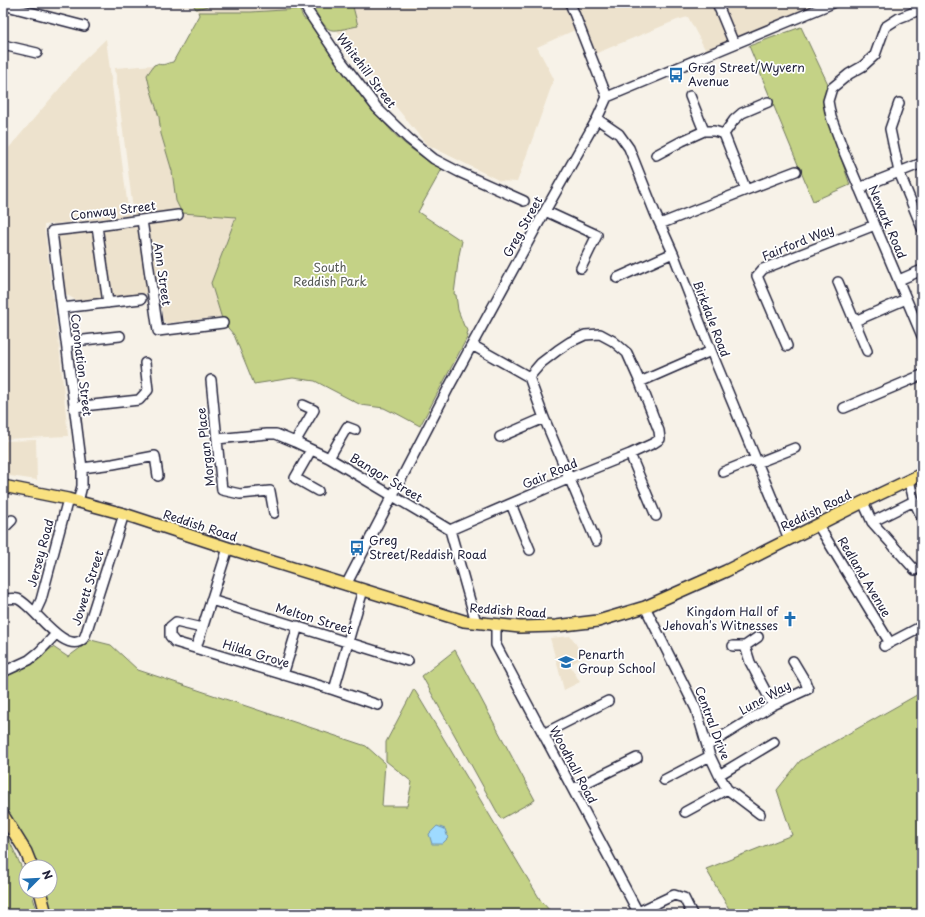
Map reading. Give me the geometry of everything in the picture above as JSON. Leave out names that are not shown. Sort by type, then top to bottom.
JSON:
[{"type":"main road","name":"Reddish Road","points":[[3,486],[124,514],[228,548],[464,621],[520,627],[556,626],[598,621],[645,607],[726,571],[922,474]]},
{"type":"main road","points":[[3,814],[29,859]]},
{"type":"main road","points":[[42,899],[46,914]]},
{"type":"street","name":"Whitehill Street","points":[[303,3],[342,62],[377,108],[409,139],[434,158],[458,172],[524,201]]},
{"type":"street","points":[[570,3],[607,97],[833,3]]},
{"type":"street","points":[[717,3],[734,44]]},
{"type":"street","points":[[3,5],[84,26]]},
{"type":"street","name":"Newark Road","points":[[922,9],[899,18],[885,27],[875,55],[863,66],[849,74],[832,88],[828,101],[831,117],[859,188],[922,336]]},
{"type":"street","points":[[3,45],[37,53]]},
{"type":"street","points":[[690,96],[704,131]]},
{"type":"street","name":"Greg Street","points":[[346,585],[472,345],[597,119],[607,97]]},
{"type":"street","points":[[724,134],[734,120],[742,114],[768,102]]},
{"type":"street","points":[[899,103],[890,129],[899,172],[922,228]]},
{"type":"street","name":"Birkdale Road","points":[[597,119],[619,134],[629,148],[673,253],[711,352],[789,539]]},
{"type":"street","points":[[656,155],[704,131],[724,134]]},
{"type":"street","points":[[724,134],[746,190]]},
{"type":"street","points":[[859,188],[922,163]]},
{"type":"street","points":[[660,224],[796,171]]},
{"type":"street","points":[[545,211],[597,235],[580,268]]},
{"type":"street","name":"Conway Street","points":[[52,231],[178,215]]},
{"type":"street","name":"Ann Street","points":[[142,220],[158,331],[223,324]]},
{"type":"street","name":"Fairford Way","points":[[787,346],[757,276],[763,269],[875,225]]},
{"type":"street","points":[[97,226],[108,303]]},
{"type":"street","name":"Coronation Street","points":[[52,231],[82,468],[82,486],[73,501]]},
{"type":"street","points":[[617,278],[673,253]]},
{"type":"street","points":[[899,280],[922,270]]},
{"type":"street","points":[[838,282],[867,351]]},
{"type":"street","points":[[62,308],[141,299]]},
{"type":"street","points":[[855,321],[906,300]]},
{"type":"street","points":[[529,377],[541,363],[558,350],[585,335],[600,334],[613,341],[627,353],[640,382],[711,352]]},
{"type":"street","points":[[66,342],[120,336]]},
{"type":"street","points":[[472,345],[529,377],[544,418],[596,541]]},
{"type":"street","points":[[74,408],[139,400],[148,390],[145,363]]},
{"type":"street","points":[[844,408],[922,374]]},
{"type":"street","name":"Morgan Place","points":[[211,380],[222,490],[240,494],[270,491],[274,513]]},
{"type":"street","name":"Gair Road","points":[[450,530],[570,478],[630,454],[660,439],[659,432],[640,382]]},
{"type":"street","points":[[295,442],[314,410],[303,405]]},
{"type":"street","points":[[500,437],[544,418]]},
{"type":"street","points":[[329,458],[347,427],[355,430]]},
{"type":"street","name":"Bangor Street","points":[[217,439],[276,434],[329,458],[450,530]]},
{"type":"street","points":[[723,472],[795,448]]},
{"type":"street","points":[[311,450],[295,478],[318,491]]},
{"type":"street","points":[[630,454],[656,516]]},
{"type":"street","points":[[82,468],[155,456],[158,476]]},
{"type":"street","points":[[909,480],[914,501],[922,518]]},
{"type":"street","name":"Jersey Road","points":[[35,613],[73,501]]},
{"type":"street","points":[[872,522],[914,501]]},
{"type":"street","points":[[863,502],[872,522],[915,570]]},
{"type":"street","points":[[511,504],[530,550]]},
{"type":"street","name":"Jowett Street","points":[[56,634],[69,642],[76,643],[83,638],[87,630],[124,514]]},
{"type":"street","points":[[3,526],[6,526],[12,520]]},
{"type":"street","name":"Redland Avenue","points":[[818,525],[887,644],[922,626]]},
{"type":"street","points":[[450,530],[476,622]]},
{"type":"street","points":[[196,648],[228,548]]},
{"type":"street","points":[[334,690],[363,590]]},
{"type":"street","points":[[3,599],[17,599],[25,604],[56,634],[29,660],[3,672]]},
{"type":"street","name":"Melton Street","points":[[211,600],[408,661]]},
{"type":"street","name":"Central Drive","points":[[645,607],[696,709],[710,756],[719,775],[728,789],[760,814]]},
{"type":"street","name":"Hilda Grove","points":[[202,628],[176,622],[170,627],[170,636],[175,642],[334,690],[378,705]]},
{"type":"street","name":"Woodhall Road","points":[[496,624],[496,645],[639,913]]},
{"type":"street","points":[[283,675],[298,626]]},
{"type":"street","points":[[733,646],[745,646],[758,637]]},
{"type":"street","points":[[745,646],[750,662],[773,705]]},
{"type":"street","name":"Lune Way","points":[[707,746],[773,705],[808,688],[793,661]]},
{"type":"street","points":[[543,734],[608,701]]},
{"type":"street","points":[[719,775],[774,742]]},
{"type":"street","points":[[664,780],[710,756]]},
{"type":"street","points":[[573,790],[638,758]]},
{"type":"street","points":[[685,812],[728,789]]},
{"type":"street","points":[[639,913],[674,895],[684,898],[692,914]]},
{"type":"shaded area","points":[[192,3],[287,3],[287,10],[198,12]]},
{"type":"shaded area","points":[[319,3],[822,3],[706,51],[688,17],[677,20],[592,55],[577,29],[537,47],[554,79],[517,182],[500,181],[426,144],[363,66]]},
{"type":"shaded area","points":[[106,39],[129,216],[44,225],[60,354],[68,436],[3,439],[3,356],[7,356],[3,355],[3,157],[9,150],[8,149],[82,62]]},
{"type":"shaded area","points":[[154,65],[147,75],[159,117],[161,134],[172,171],[176,201],[236,217],[211,283],[222,317],[167,323],[164,322],[159,292],[77,301],[64,293],[56,233],[135,226],[115,68]]},
{"type":"shaded area","points":[[36,440],[37,480],[3,475],[3,441]]},
{"type":"shaded area","name":"Penarth Group School","points":[[570,636],[581,653],[579,657],[580,659],[570,665],[580,682],[564,690],[550,638]]},
{"type":"green space","points":[[192,3],[220,3],[196,9]]},
{"type":"green space","points":[[311,3],[352,3],[358,26],[338,30],[329,29],[317,15]]},
{"type":"green space","name":"South Reddish Park","points":[[299,9],[304,19],[307,19],[342,70],[388,127],[409,147],[442,169],[418,212],[462,241],[454,294],[456,295],[458,310],[464,326],[468,330],[468,336],[420,426],[384,408],[361,405],[315,381],[293,378],[254,384],[234,335],[223,322],[211,283],[236,217],[182,213],[176,201],[172,171],[161,134],[159,117],[147,75],[154,65],[164,65],[173,62],[199,15],[198,12],[251,12]]},
{"type":"green space","points":[[801,27],[828,84],[823,105],[850,185],[813,201],[749,46]]},
{"type":"green space","points":[[91,640],[111,645],[138,670],[366,746],[385,763],[382,806],[407,806],[412,782],[386,761],[386,742],[414,689],[541,901],[553,914],[52,914],[48,899],[58,899],[58,859],[34,859],[24,838],[3,804],[3,676],[20,670],[53,647],[68,657]]},
{"type":"green space","points":[[455,650],[535,800],[501,819],[422,676]]},
{"type":"green space","points":[[922,692],[922,914],[732,914],[706,869],[792,835],[777,790],[800,761]]},
{"type":"green space","points":[[3,827],[18,860],[18,899],[33,899],[38,914],[3,914]]},
{"type":"water","points":[[437,826],[445,829],[448,838],[442,844],[432,844],[429,834]]},
{"type":"place","name":"Greg Street/Wyvern Avenue","points":[[676,75]]},
{"type":"place","name":"Greg Street/Reddish Road","points":[[357,548]]},
{"type":"place","name":"Kingdom Hall of Jehovah's Witnesses","points":[[790,619]]},
{"type":"place","name":"Penarth Group School","points":[[566,662]]}]
